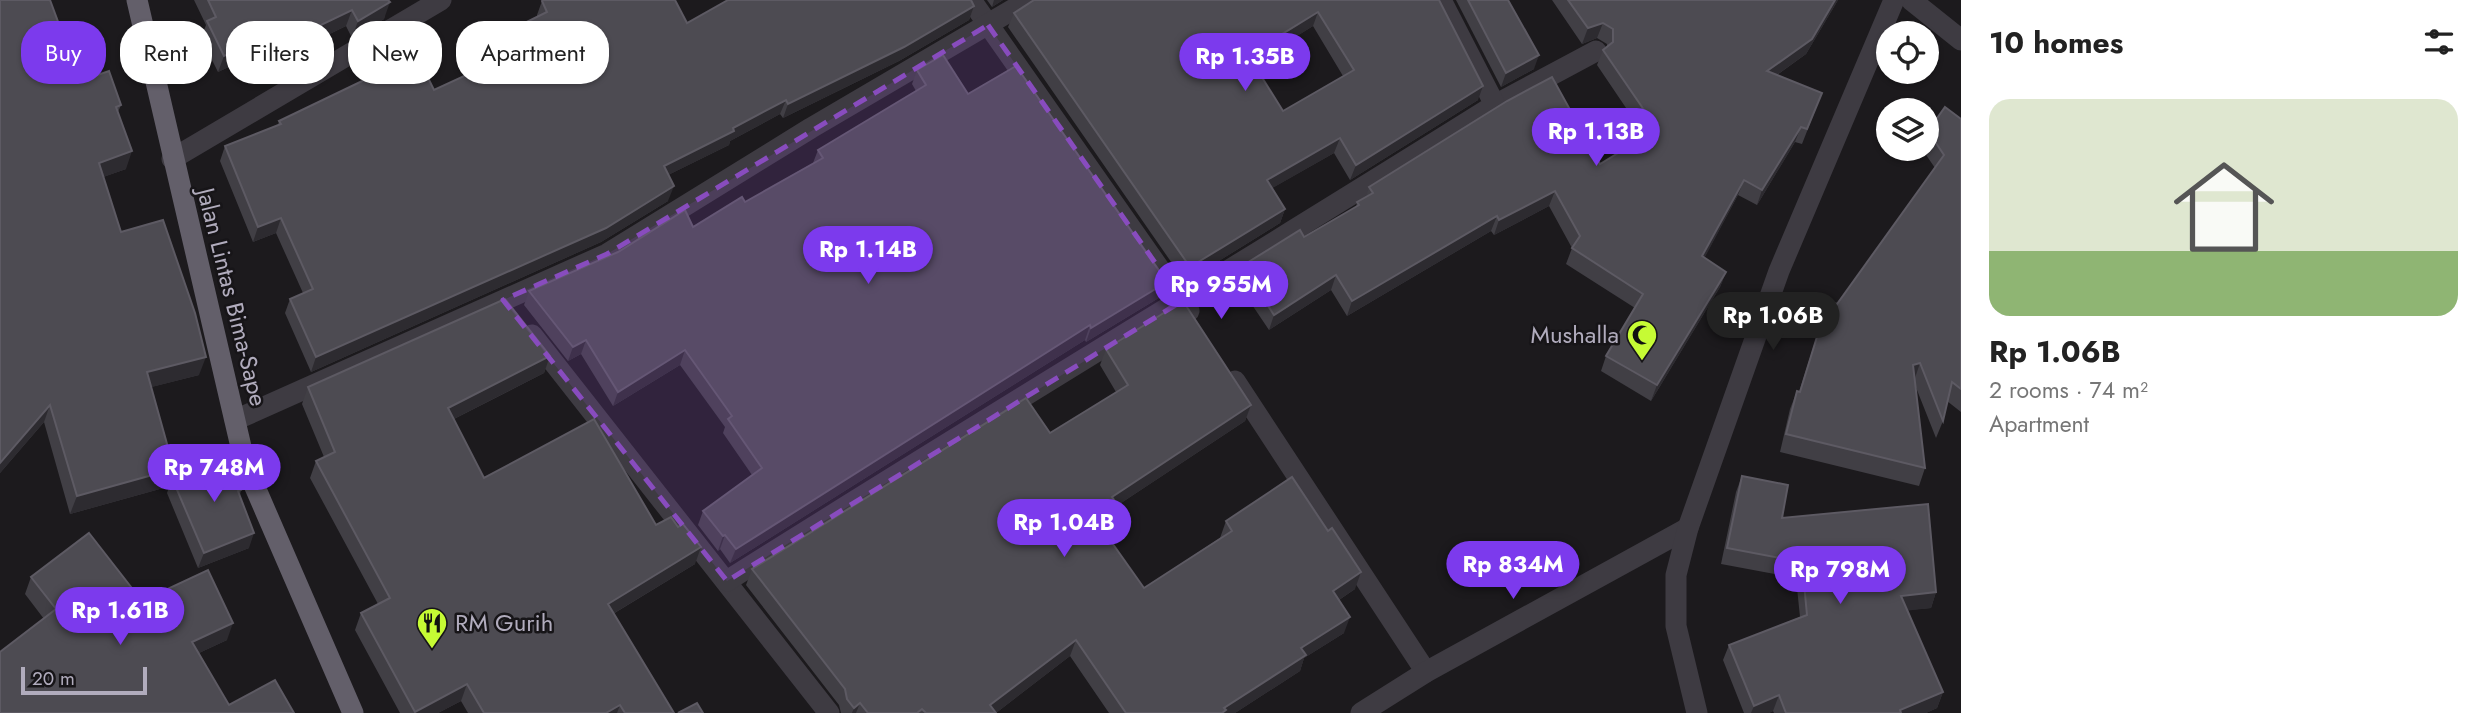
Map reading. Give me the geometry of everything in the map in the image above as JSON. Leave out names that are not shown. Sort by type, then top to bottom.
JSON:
[{"type":"highway","name":"Jalan Lintas Bima-Sape","points":[[137,0],[245,464],[353,713]]},
{"type":"street","points":[[172,159],[440,0]]},
{"type":"street","points":[[971,0],[1198,324]]},
{"type":"street","points":[[235,420],[607,254],[811,128],[1029,0]]},
{"type":"street","points":[[1441,0],[1495,105]]},
{"type":"street","points":[[1696,713],[1676,626],[1676,575],[1688,528],[1779,271],[1894,0]]},
{"type":"street","points":[[1911,0],[1961,40]]},
{"type":"street","points":[[727,581],[971,426],[1182,300],[1495,105],[1596,51]]},
{"type":"street","points":[[503,300],[829,713]]},
{"type":"street","points":[[1220,359],[1426,672]]},
{"type":"street","points":[[1361,713],[1426,672],[1688,528]]},
{"type":"highlighted area","points":[[988,25],[1182,301],[727,581],[503,300],[607,254]]},
{"type":"building","points":[[0,0],[50,0],[58,21],[21,21],[21,84],[106,84],[106,72],[109,71],[121,105],[116,107],[132,151],[99,163],[121,232],[163,220],[195,313],[206,357],[147,372],[174,469],[77,496],[50,405],[0,463]]},
{"type":"building","points":[[208,0],[390,2],[358,21],[352,10],[329,21],[226,21],[224,56],[212,31],[212,21],[207,21],[216,17]]},
{"type":"building","points":[[675,0],[687,23],[728,0],[971,0],[974,6],[904,47],[788,104],[786,100],[733,128],[734,131],[664,166],[674,186],[606,228],[316,357],[290,299],[313,289],[281,218],[258,227],[225,146],[281,124],[279,121],[356,84],[431,84],[434,90],[456,80],[456,84],[609,84],[609,21],[529,21],[547,12],[542,1]]},
{"type":"building","points":[[1034,0],[1439,0],[1483,86],[1356,165],[1340,138],[1267,180],[1285,209],[1190,267],[1014,13]],"holes":[[[1318,12],[1354,70],[1283,111],[1248,55]]]},
{"type":"building","points":[[1468,0],[1508,0],[1539,55],[1506,73]]},
{"type":"building","points":[[1568,0],[1835,0],[1812,39],[1767,71],[1822,93],[1807,129],[1801,127],[1762,190],[1744,180],[1702,256],[1726,272],[1657,385],[1606,356],[1643,294],[1572,248],[1580,236],[1555,191],[1499,220],[1497,216],[1352,301],[1336,275],[1274,315],[1242,266],[1300,230],[1304,237],[1359,205],[1357,202],[1373,193],[1369,187],[1507,101],[1552,77],[1600,164],[1657,129],[1603,50],[1613,42],[1613,29],[1603,23],[1588,28]]},
{"type":"building","points":[[943,55],[968,94],[1016,66],[1167,282],[1091,328],[1090,325],[736,549],[703,511],[762,468],[728,419],[732,416],[685,350],[618,392],[586,340],[573,347],[529,291],[618,252],[685,210],[693,227],[742,197],[745,202],[823,158],[818,150],[926,85],[917,70]]},
{"type":"building","points":[[1945,107],[1961,119],[1961,389],[1952,382],[1943,421],[1920,363],[1913,365],[1925,468],[1786,434],[1797,391],[1800,392],[1828,301],[1837,304],[1944,155],[1939,148],[1939,115]]},
{"type":"building","points":[[505,299],[550,356],[448,408],[484,478],[594,419],[656,525],[671,517],[678,527],[683,524],[701,547],[608,604],[674,713],[625,713],[620,705],[606,713],[484,713],[467,684],[415,712],[361,613],[390,598],[316,461],[335,452],[308,387]]},
{"type":"building","points":[[1183,301],[1251,405],[1112,497],[1125,515],[1103,530],[1144,588],[1232,531],[1226,521],[1292,477],[1328,531],[1332,528],[1361,572],[1333,591],[1350,617],[1301,648],[1306,655],[1224,708],[1226,710],[1222,713],[1126,713],[1076,640],[990,705],[996,713],[926,713],[922,709],[917,713],[868,713],[860,703],[854,708],[847,699],[845,689],[752,569],[1026,398],[1050,433],[1128,385],[1106,349]]},
{"type":"building","points":[[228,456],[254,533],[204,553],[172,478]]},
{"type":"building","points":[[1742,476],[1788,485],[1782,518],[1928,504],[1936,592],[1901,596],[1943,692],[1900,710],[1901,713],[1786,713],[1779,695],[1754,706],[1729,645],[1807,615],[1802,562],[1727,548]]},
{"type":"building","points":[[89,533],[142,601],[208,570],[233,623],[192,642],[229,705],[275,680],[294,713],[0,713],[0,652],[56,609],[31,577]]},
{"type":"building","points":[[697,703],[703,713],[678,713]]},
{"type":"place","name":"Mushalla","points":[[1642,362]]},
{"type":"place","name":"RM Gurih","points":[[432,650]]}]
